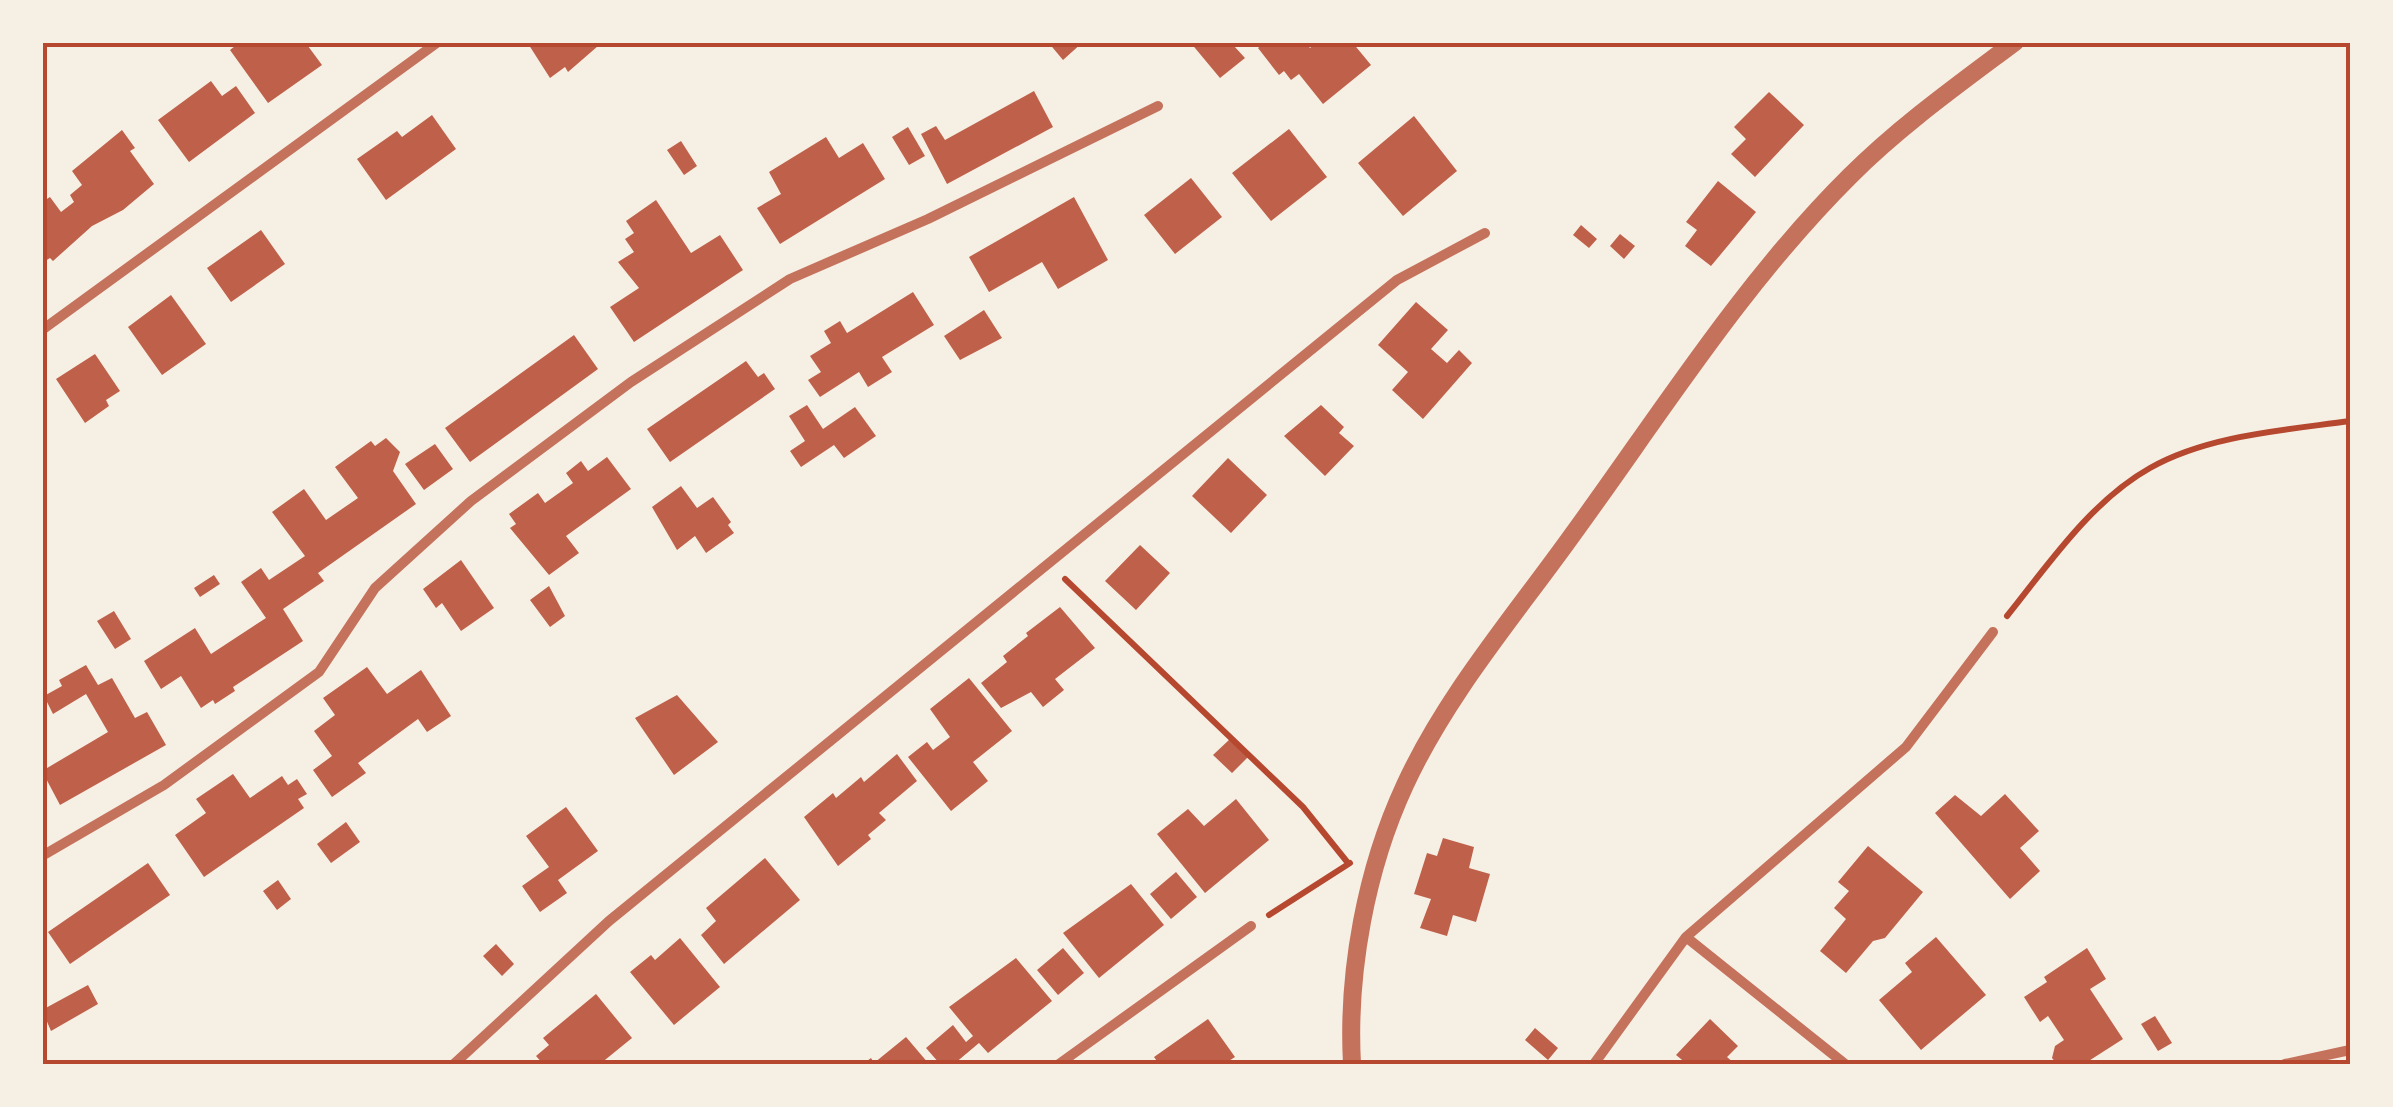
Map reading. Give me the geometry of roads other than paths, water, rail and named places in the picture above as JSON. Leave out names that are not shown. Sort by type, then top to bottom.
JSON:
[{"type":"street","points":[[42,330],[438,42]]},
{"type":"street","points":[[1352,1064],[1350,1030],[1359,937],[1376,869],[1405,785],[1455,697],[1794,236],[1882,147],[2015,42]]},
{"type":"street","points":[[42,856],[164,785],[319,672],[375,588],[471,501],[632,382],[790,280],[928,219],[1158,106]]},
{"type":"street","points":[[454,1064],[609,921],[1397,280],[1485,233]]},
{"type":"street","points":[[1594,1064],[1686,937],[1906,747],[1993,632]]},
{"type":"street","points":[[1059,1064],[1251,926]]},
{"type":"street","points":[[1686,937],[1845,1064]]},
{"type":"street","points":[[2285,1064],[2350,1050]]}]
